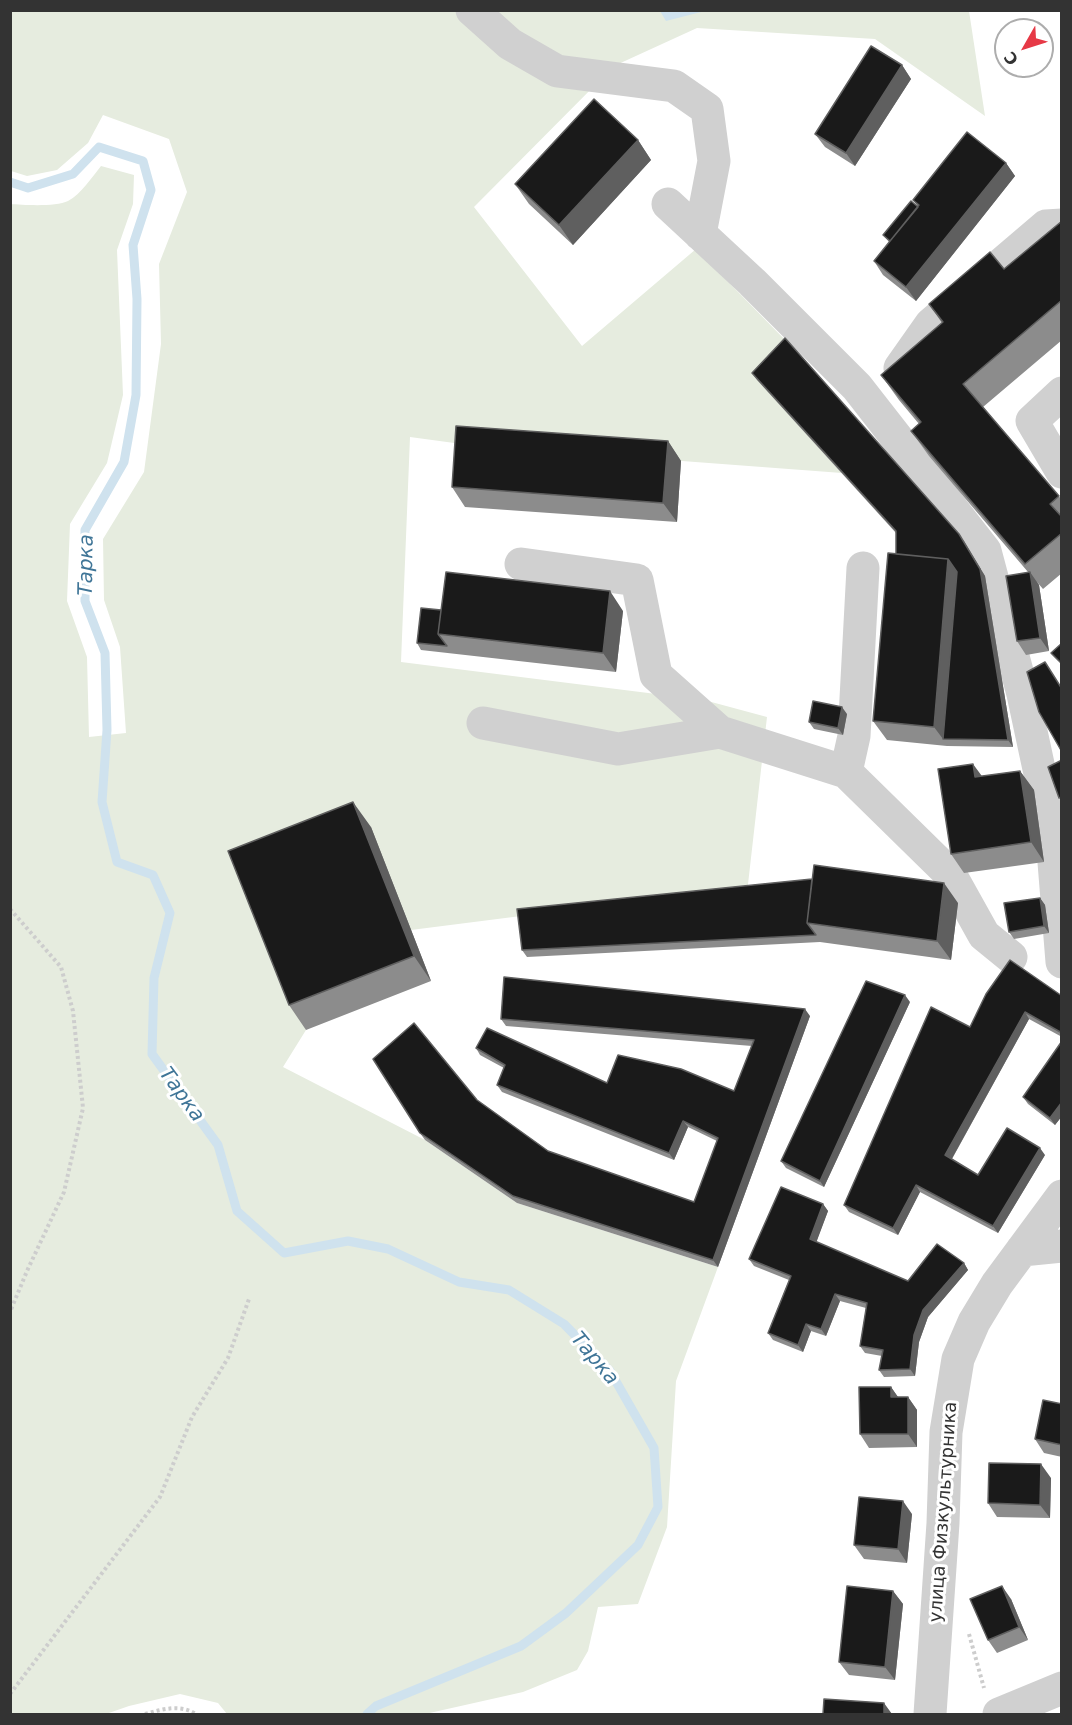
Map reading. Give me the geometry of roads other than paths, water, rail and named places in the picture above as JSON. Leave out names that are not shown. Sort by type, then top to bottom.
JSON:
[{"type":"street","points":[[472,10],[510,44],[557,71],[674,86],[707,109],[714,161],[700,234]]},
{"type":"street","points":[[668,204],[752,282],[857,387],[985,551],[1023,694],[1052,825],[1062,962]]},
{"type":"street","points":[[900,368],[931,324],[1046,226],[1062,225]]},
{"type":"street","points":[[1062,393],[1032,421],[1062,472]]},
{"type":"street","points":[[521,564],[637,580],[656,675],[720,732],[846,772],[950,874],[984,935],[1011,957]]},
{"type":"street","points":[[846,772],[854,736],[863,568]]},
{"type":"street","points":[[483,723],[618,750],[720,732]]},
{"type":"street","name":"улица Физкультурника","points":[[930,1714],[943,1523],[946,1432],[958,1359],[974,1322],[997,1284],[1062,1196]]},
{"type":"street","points":[[1022,1251],[1062,1246]]},
{"type":"street","points":[[992,1703],[1062,1688]]},
{"type":"water","points":[[660,11],[705,11],[666,21]]},
{"type":"waterway","name":"Тарка","points":[[10,182],[28,188],[73,174],[99,147],[143,161],[151,190],[133,245],[137,299],[136,395],[124,462],[85,530],[85,601],[105,653],[107,730],[102,802],[117,862],[153,875],[170,913],[154,978],[152,1054],[218,1145],[237,1211],[284,1253],[348,1241],[388,1249],[459,1282],[509,1290],[564,1324],[610,1371],[654,1448],[658,1507],[638,1545],[566,1613],[521,1646],[376,1706],[367,1714]]}]
